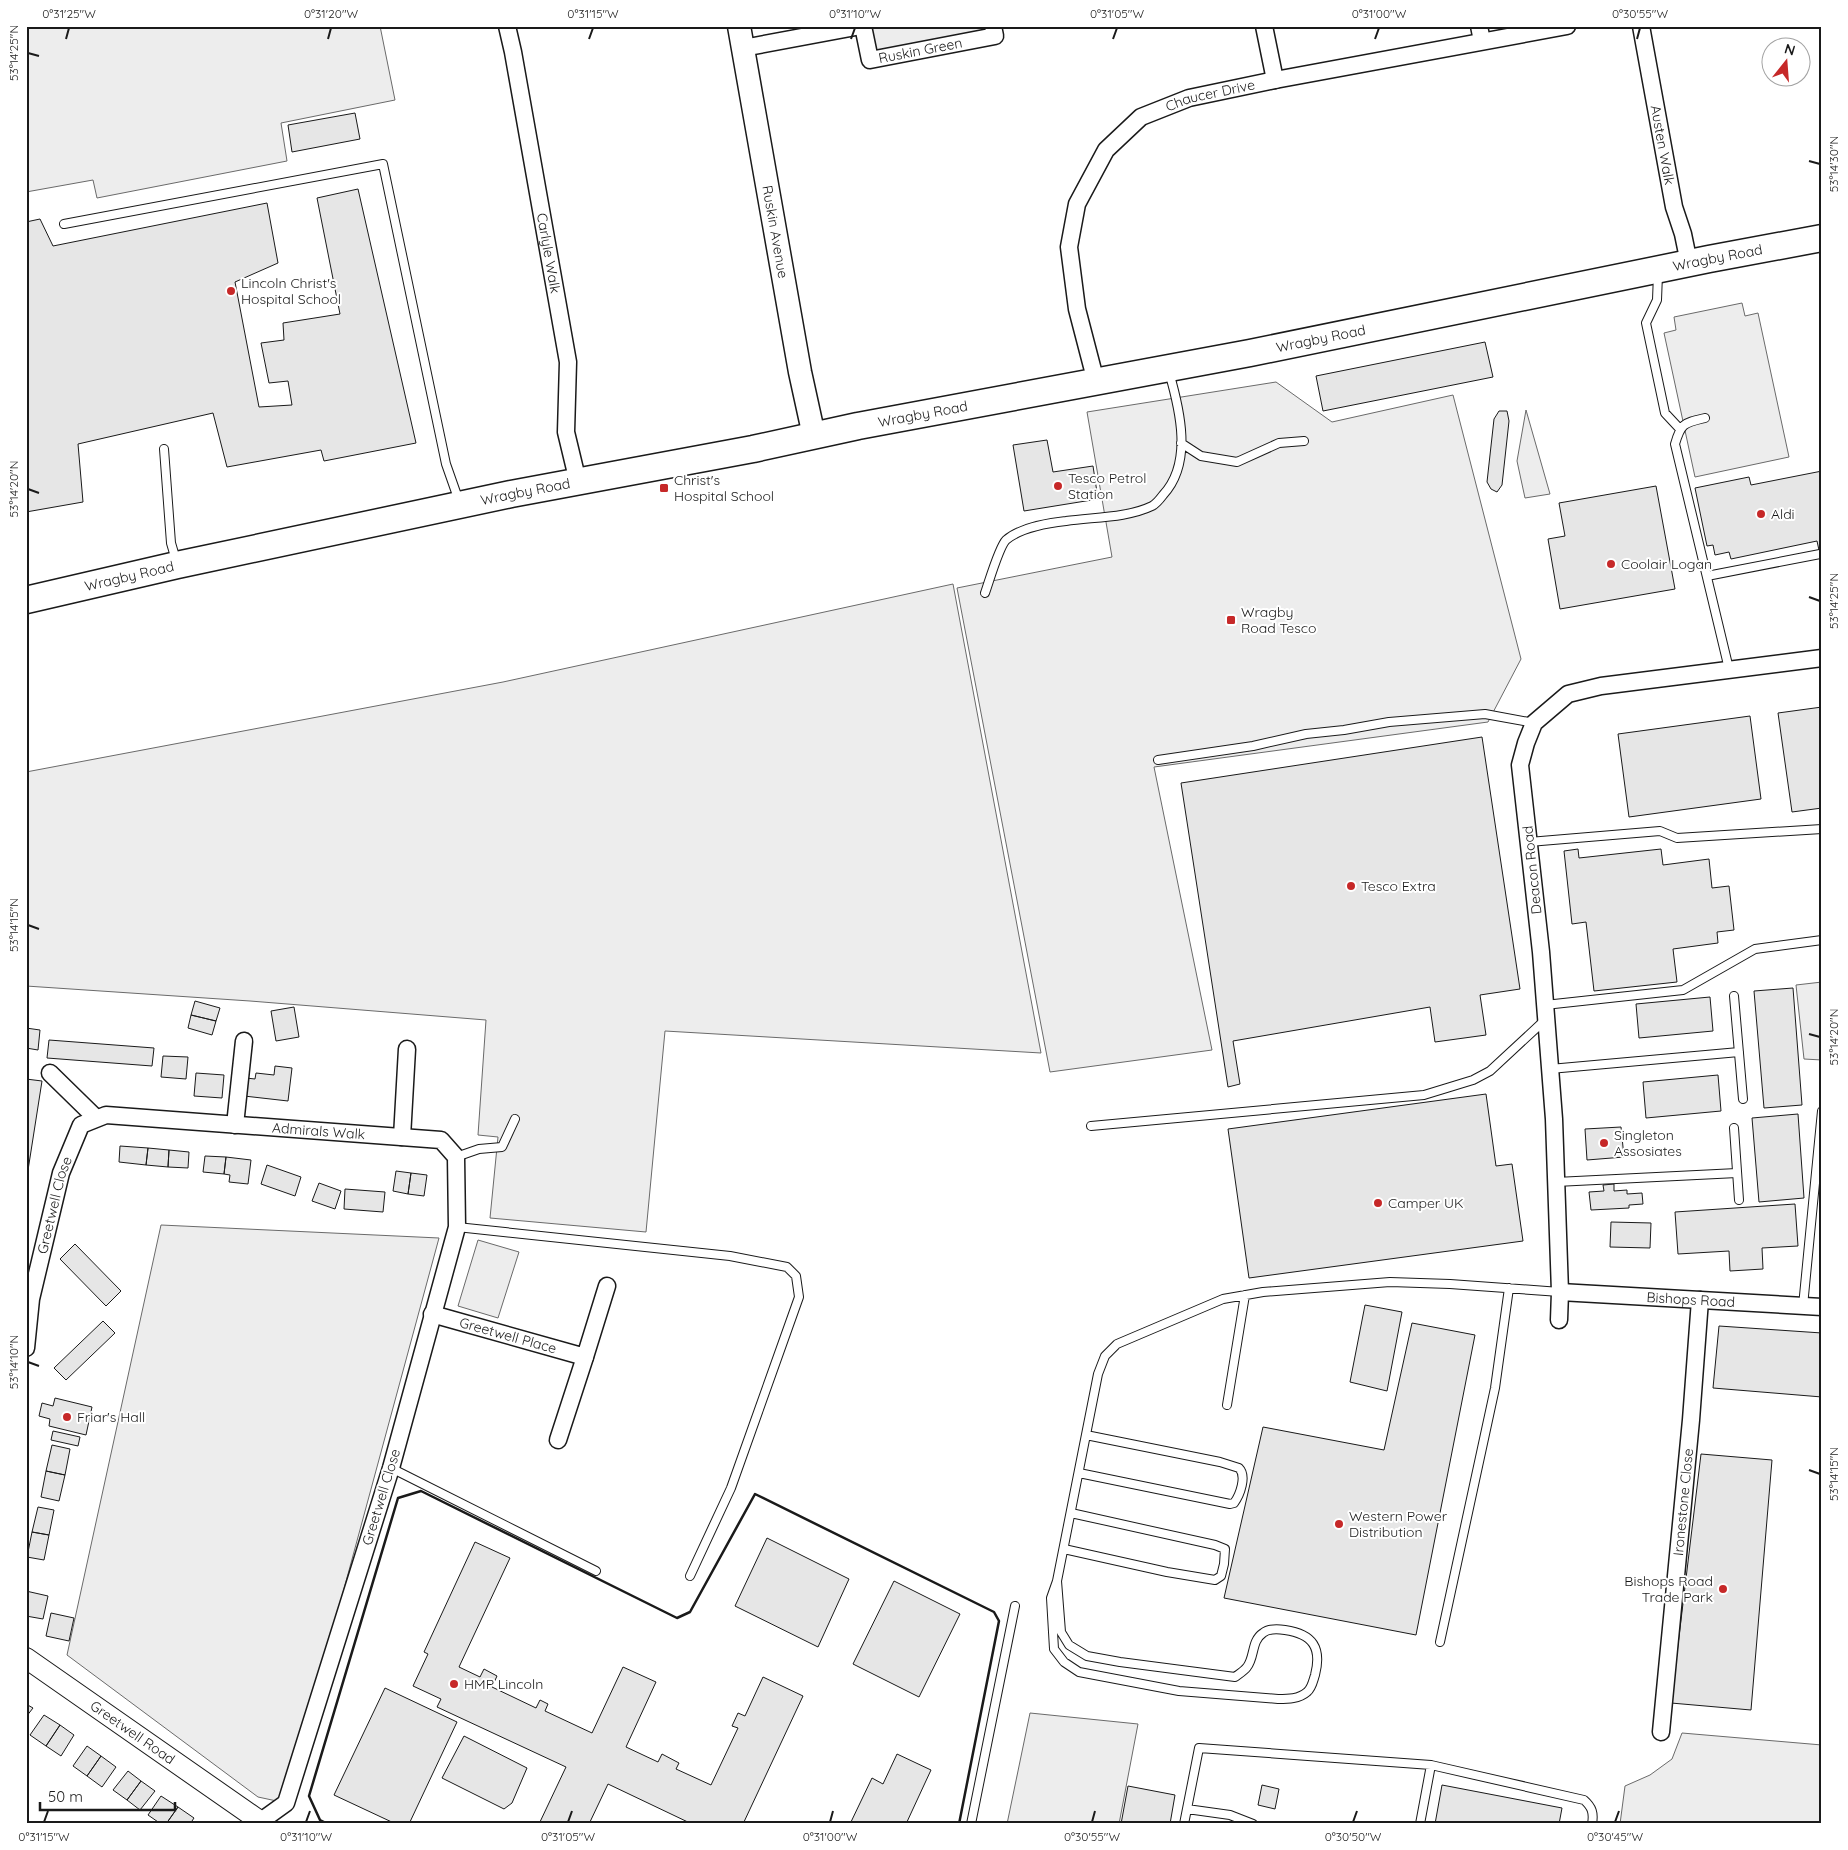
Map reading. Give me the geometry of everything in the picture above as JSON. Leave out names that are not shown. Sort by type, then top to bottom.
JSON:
[{"type":"main road","name":"Ruskin Avenue","points":[[741,37],[800,372],[814,436]]},
{"type":"main road","name":"Wragby Road","points":[[26,600],[177,565],[460,505],[858,426],[1168,368],[1658,269],[1822,238]]},
{"type":"street","name":"Carlyle Walk","points":[[507,26],[568,362],[566,432],[578,482]]},
{"type":"street","name":"Ruskin Green","points":[[741,37],[862,26],[870,60],[994,36],[993,26]]},
{"type":"street","points":[[1264,26],[1275,80]]},
{"type":"street","name":"Chaucer Drive","points":[[1096,382],[1077,309],[1069,247],[1077,204],[1106,150],[1142,117],[1189,98],[1481,34],[1567,26]]},
{"type":"street","name":"Austen Walk","points":[[1642,26],[1674,207],[1684,234],[1689,263]]},
{"type":"street","name":"Deacon Road","points":[[1559,1320],[1560,1292],[1556,1182],[1546,1012],[1520,765],[1526,743],[1534,723],[1568,694],[1601,686],[1822,658]]},
{"type":"street","points":[[235,1125],[244,1041]]},
{"type":"street","points":[[402,1137],[407,1049]]},
{"type":"street","points":[[50,1073],[89,1121]]},
{"type":"street","name":"Admirals Walk","points":[[89,1121],[106,1115],[441,1140],[456,1156]]},
{"type":"street","name":"Greetwell Close","points":[[26,1348],[31,1299],[59,1182],[89,1121]]},
{"type":"street","name":"Greetwell Close","points":[[262,1822],[286,1803],[391,1468],[457,1227],[456,1156]]},
{"type":"street","points":[[558,1440],[607,1286]]},
{"type":"street","name":"Bishops Road","points":[[1560,1292],[1822,1308]]},
{"type":"street","name":"Ironestone Close","points":[[1661,1732],[1691,1420],[1700,1300]]},
{"type":"street","name":"Greetwell Place","points":[[432,1314],[585,1357]]},
{"type":"street","name":"Greetwell Road","points":[[26,1658],[262,1822]]},
{"type":"lane","points":[[64,224],[383,164],[446,464],[460,505]]},
{"type":"lane","points":[[1658,269],[1657,300],[1646,323],[1665,413],[1679,428]]},
{"type":"lane","points":[[985,593],[1004,542],[1014,534],[1046,523],[1130,513],[1154,505],[1168,489],[1179,468],[1181,443],[1179,407],[1168,368]]},
{"type":"lane","points":[[1705,418],[1688,422],[1679,428],[1675,444],[1729,669]]},
{"type":"lane","points":[[1181,443],[1201,456],[1237,462],[1279,443],[1304,441]]},
{"type":"lane","points":[[164,449],[171,543],[177,565]]},
{"type":"lane","points":[[1706,576],[1820,554]]},
{"type":"lane","points":[[1158,760],[1253,746],[1306,734],[1389,722],[1485,714],[1534,723]]},
{"type":"lane","points":[[1529,842],[1660,831],[1677,838],[1822,829]]},
{"type":"lane","points":[[1091,1126],[1424,1095],[1473,1080],[1490,1072],[1546,1012],[1683,990],[1755,949],[1822,940]]},
{"type":"lane","points":[[1734,996],[1743,1099]]},
{"type":"lane","points":[[1550,1069],[1739,1052]]},
{"type":"lane","points":[[1803,1306],[1822,1111]]},
{"type":"lane","points":[[456,1156],[479,1149],[502,1147],[515,1119]]},
{"type":"lane","points":[[1734,1128],[1739,1200]]},
{"type":"lane","points":[[1556,1182],[1737,1173]]},
{"type":"lane","points":[[457,1227],[730,1256],[787,1267],[796,1276],[799,1297],[731,1488],[690,1576]]},
{"type":"lane","points":[[1057,1582],[1061,1632],[1069,1645],[1087,1656],[1235,1677],[1248,1666],[1255,1643],[1263,1632],[1276,1629],[1286,1630],[1306,1636],[1312,1641],[1317,1650],[1318,1664],[1311,1688],[1306,1693],[1294,1698],[1278,1699],[1179,1691],[1079,1672],[1064,1662],[1054,1649],[1051,1598],[1057,1582],[1064,1549],[1098,1374],[1105,1356],[1117,1344],[1223,1299],[1263,1292],[1390,1282],[1450,1284],[1560,1292]]},
{"type":"lane","points":[[1440,1642],[1496,1388],[1509,1288]]},
{"type":"lane","points":[[1227,1405],[1244,1295]]},
{"type":"lane","points":[[1079,1472],[1230,1504],[1234,1503],[1238,1498],[1241,1486],[1243,1475],[1239,1468],[1220,1462],[1086,1435]]},
{"type":"lane","points":[[391,1468],[596,1570]]},
{"type":"lane","points":[[1064,1549],[1210,1580],[1218,1580],[1224,1564],[1225,1550],[1215,1544],[1071,1514]]},
{"type":"lane","points":[[971,1824],[1015,1606]]},
{"type":"lane","points":[[1184,1824],[1199,1748],[1431,1766],[1584,1800],[1590,1806],[1593,1816],[1592,1824]]},
{"type":"lane","points":[[1420,1824],[1431,1766]]},
{"type":"lane","points":[[1187,1809],[1230,1815],[1253,1824]]},
{"type":"shaded area","points":[[26,26],[380,26],[395,100],[281,123],[287,161],[97,198],[93,180],[26,192]]},
{"type":"shaded area","points":[[863,26],[993,26],[995,36],[870,60]]},
{"type":"shaded area","points":[[1742,303],[1745,316],[1758,313],[1789,457],[1695,477],[1664,333],[1676,330],[1674,317]]},
{"type":"shaded area","points":[[1276,382],[1332,422],[1453,395],[1521,659],[1488,722],[1154,767],[1212,1050],[1050,1072],[957,588],[1112,557],[1087,412]]},
{"type":"shaded area","points":[[1526,410],[1550,494],[1525,498],[1517,461]]},
{"type":"shaded area","points":[[953,584],[1041,1053],[665,1031],[646,1232],[490,1218],[498,1137],[478,1135],[486,1020],[250,1001],[26,986],[26,772],[503,682]]},
{"type":"shaded area","points":[[1822,982],[1822,1060],[1804,1059],[1796,985]]},
{"type":"shaded area","points":[[161,1225],[439,1238],[286,1803],[258,1797],[67,1655]]},
{"type":"shaded area","points":[[478,1240],[519,1252],[498,1318],[458,1306]]},
{"type":"shaded area","points":[[1030,1713],[1138,1724],[1119,1824],[1007,1824]]},
{"type":"shaded area","points":[[1682,1733],[1822,1745],[1822,1824],[1620,1824],[1625,1786],[1650,1775],[1672,1759]]},
{"type":"building","points":[[355,113],[360,139],[292,152],[288,125]]},
{"type":"building","points":[[358,189],[416,443],[324,461],[321,450],[227,467],[213,413],[78,444],[83,502],[26,512],[26,222],[40,219],[53,246],[267,203],[278,263],[235,282],[259,407],[292,405],[288,381],[269,383],[261,343],[284,340],[283,323],[340,314],[317,198]]},
{"type":"building","points":[[1485,342],[1493,377],[1323,411],[1316,376]]},
{"type":"building","points":[[1499,411],[1507,411],[1509,421],[1502,485],[1497,492],[1491,489],[1487,482],[1494,419]]},
{"type":"building","name":"Tesco Petrol Station","points":[[1047,440],[1053,472],[1093,466],[1098,499],[1024,511],[1013,445]]},
{"type":"building","name":"Aldi","points":[[1822,471],[1822,564],[1817,541],[1731,559],[1729,552],[1715,555],[1713,545],[1707,546],[1695,488],[1749,477],[1751,485]]},
{"type":"building","name":"Coolair Logan","points":[[1656,486],[1675,589],[1560,609],[1548,539],[1565,536],[1559,503]]},
{"type":"building","points":[[1822,707],[1822,808],[1792,812],[1778,713]]},
{"type":"building","points":[[1750,716],[1761,799],[1629,817],[1618,734]]},
{"type":"building","name":"Tesco Extra","points":[[1482,737],[1520,989],[1480,995],[1486,1035],[1435,1042],[1430,1007],[1233,1041],[1240,1084],[1228,1087],[1181,783]]},
{"type":"building","points":[[1578,849],[1579,858],[1661,849],[1663,865],[1709,859],[1712,888],[1729,886],[1734,930],[1717,932],[1718,943],[1673,949],[1677,982],[1594,991],[1586,922],[1572,924],[1564,851]]},
{"type":"building","points":[[1793,988],[1802,1105],[1764,1108],[1754,991]]},
{"type":"building","points":[[1710,997],[1713,1031],[1639,1038],[1636,1004]]},
{"type":"building","points":[[195,1001],[220,1008],[216,1021],[191,1015]]},
{"type":"building","points":[[294,1007],[299,1037],[276,1041],[271,1011]]},
{"type":"building","points":[[191,1015],[216,1021],[212,1035],[188,1028]]},
{"type":"building","points":[[26,1028],[40,1030],[38,1050],[26,1048]]},
{"type":"building","points":[[49,1040],[154,1048],[152,1066],[47,1058]]},
{"type":"building","points":[[163,1056],[188,1057],[186,1079],[161,1077]]},
{"type":"building","points":[[275,1066],[292,1068],[288,1101],[244,1096],[246,1078],[255,1079],[256,1073],[274,1075]]},
{"type":"building","points":[[196,1073],[224,1075],[222,1098],[194,1096]]},
{"type":"building","points":[[1718,1075],[1721,1111],[1646,1118],[1643,1082]]},
{"type":"building","points":[[26,1079],[42,1081],[26,1183]]},
{"type":"building","name":"Camper UK","points":[[1486,1094],[1496,1166],[1512,1164],[1523,1241],[1249,1278],[1228,1129]]},
{"type":"building","points":[[1798,1114],[1804,1198],[1759,1202],[1752,1118]]},
{"type":"building","name":"Singleton Assosiates","points":[[1621,1127],[1624,1157],[1587,1160],[1585,1129]]},
{"type":"building","points":[[120,1146],[148,1148],[146,1165],[119,1162]]},
{"type":"building","points":[[148,1148],[169,1150],[168,1167],[146,1165]]},
{"type":"building","points":[[169,1150],[189,1152],[188,1168],[168,1167]]},
{"type":"building","points":[[205,1156],[226,1157],[224,1174],[203,1172]]},
{"type":"building","points":[[226,1157],[251,1160],[248,1184],[229,1182],[230,1175],[224,1174]]},
{"type":"building","points":[[267,1165],[301,1177],[295,1196],[261,1184]]},
{"type":"building","points":[[1822,1169],[1822,1198],[1820,1198]]},
{"type":"building","points":[[396,1171],[411,1173],[408,1194],[393,1191]]},
{"type":"building","points":[[411,1173],[427,1175],[424,1196],[408,1194]]},
{"type":"building","points":[[319,1183],[341,1191],[335,1209],[312,1201]]},
{"type":"building","points":[[1614,1184],[1614,1191],[1627,1190],[1627,1194],[1642,1193],[1643,1204],[1629,1205],[1629,1208],[1591,1210],[1589,1192],[1604,1191],[1603,1185]]},
{"type":"building","points":[[345,1189],[385,1192],[383,1212],[344,1209]]},
{"type":"building","points":[[1795,1204],[1798,1246],[1762,1248],[1763,1269],[1730,1271],[1729,1251],[1678,1254],[1675,1212]]},
{"type":"building","points":[[1611,1222],[1651,1223],[1650,1248],[1610,1247]]},
{"type":"building","points":[[75,1244],[121,1291],[106,1306],[60,1259]]},
{"type":"building","points":[[1365,1305],[1402,1312],[1387,1391],[1350,1382]]},
{"type":"building","points":[[103,1321],[115,1333],[66,1380],[54,1368]]},
{"type":"building","name":"Western Power Distribution","points":[[1412,1323],[1475,1335],[1416,1635],[1224,1598],[1263,1427],[1384,1450]]},
{"type":"building","points":[[1719,1326],[1822,1333],[1822,1397],[1713,1388]]},
{"type":"building","name":"Friar's Hall","points":[[55,1398],[92,1407],[86,1435],[49,1426],[50,1419],[39,1416],[42,1403],[53,1406]]},
{"type":"building","points":[[53,1431],[80,1437],[78,1446],[51,1440]]},
{"type":"building","points":[[52,1445],[70,1449],[65,1475],[46,1471]]},
{"type":"building","name":"Bishops Road Trade Park","points":[[1701,1454],[1772,1460],[1751,1710],[1671,1703]]},
{"type":"building","points":[[46,1471],[65,1475],[59,1501],[41,1497]]},
{"type":"building","points":[[38,1507],[54,1510],[49,1535],[32,1532]]},
{"type":"building","points":[[32,1532],[49,1535],[44,1560],[27,1557]]},
{"type":"building","points":[[767,1538],[849,1579],[818,1647],[735,1606]]},
{"type":"building","name":"HMP Lincoln","points":[[475,1542],[510,1558],[459,1667],[480,1677],[484,1669],[497,1676],[492,1687],[536,1708],[540,1700],[548,1704],[545,1711],[592,1733],[623,1667],[656,1682],[626,1747],[658,1762],[662,1754],[679,1763],[676,1769],[711,1785],[738,1728],[732,1726],[738,1713],[745,1716],[763,1677],[803,1696],[743,1824],[692,1824],[608,1784],[589,1824],[539,1824],[566,1767],[437,1707],[441,1699],[413,1686],[428,1654],[424,1652]]},
{"type":"building","points":[[894,1581],[960,1614],[919,1697],[853,1664]]},
{"type":"building","points":[[26,1591],[48,1596],[43,1619],[26,1616]]},
{"type":"building","points":[[51,1613],[74,1618],[69,1641],[46,1636]]},
{"type":"building","points":[[385,1688],[457,1722],[409,1824],[396,1824],[334,1795]]},
{"type":"building","points":[[26,1704],[33,1708],[26,1717]]},
{"type":"building","points":[[44,1715],[60,1725],[46,1746],[30,1735]]},
{"type":"building","points":[[60,1725],[74,1735],[61,1756],[46,1746]]},
{"type":"building","points":[[464,1736],[527,1768],[512,1803],[504,1809],[442,1778]]},
{"type":"building","points":[[87,1746],[101,1756],[87,1776],[73,1766]]},
{"type":"building","points":[[897,1754],[931,1770],[906,1824],[850,1824],[872,1778],[883,1784]]},
{"type":"building","points":[[101,1756],[116,1767],[102,1787],[87,1776]]},
{"type":"building","points":[[128,1771],[141,1781],[127,1800],[113,1790]]},
{"type":"building","points":[[141,1781],[155,1791],[140,1810],[127,1800]]},
{"type":"building","points":[[1262,1785],[1279,1789],[1275,1809],[1258,1805]]},
{"type":"building","points":[[1442,1785],[1562,1808],[1559,1824],[1435,1824]]},
{"type":"building","points":[[1128,1786],[1175,1795],[1170,1824],[1121,1824]]},
{"type":"building","points":[[161,1796],[178,1807],[166,1824],[161,1824],[148,1815]]},
{"type":"building","points":[[178,1807],[194,1818],[190,1824],[166,1824]]},
{"type":"wall","points":[[328,1824],[320,1820],[309,1796],[398,1498],[421,1491],[677,1618],[690,1612],[755,1494],[994,1612],[999,1621],[959,1824]]},
{"type":"place","name":"Lincoln Christ's Hospital School","points":[[231,291]]},
{"type":"place","name":"Tesco Petrol Station","points":[[1058,486]]},
{"type":"place","name":"Christ's Hospital School","points":[[664,488]]},
{"type":"place","name":"Aldi","points":[[1761,514]]},
{"type":"place","name":"Coolair Logan","points":[[1611,564]]},
{"type":"place","name":"Wragby Road Tesco","points":[[1231,620]]},
{"type":"place","name":"Tesco Extra","points":[[1351,886]]},
{"type":"place","name":"Singleton Assosiates","points":[[1604,1143]]},
{"type":"place","name":"Camper UK","points":[[1378,1203]]},
{"type":"place","name":"Friar's Hall","points":[[67,1417]]},
{"type":"place","name":"Western Power Distribution","points":[[1339,1524]]},
{"type":"place","name":"Bishops Road Trade Park","points":[[1723,1589]]},
{"type":"place","name":"HMP Lincoln","points":[[454,1684]]}]
